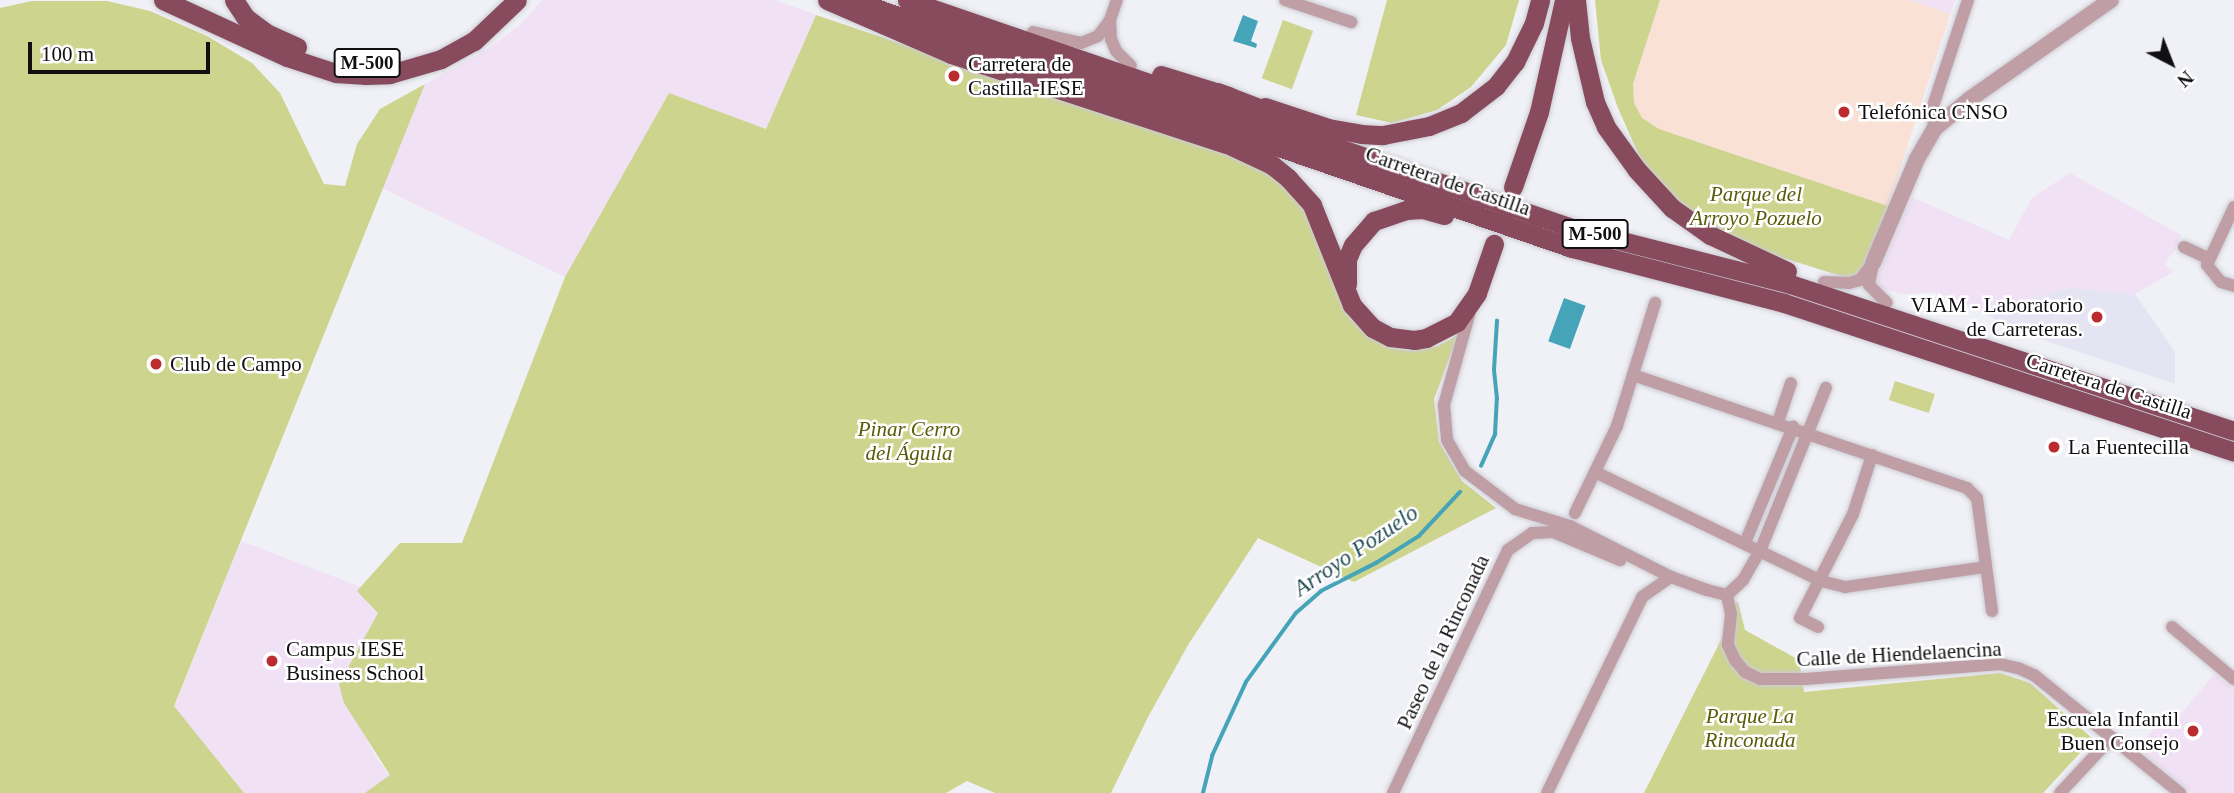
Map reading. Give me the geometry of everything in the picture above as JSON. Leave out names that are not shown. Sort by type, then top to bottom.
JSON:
[{"type":"highway","points":[[163,0],[287,57],[336,73],[366,75],[400,72],[441,59],[474,41],[517,0]]},
{"type":"highway","name":"M-500","points":[[234,0],[245,17],[278,39],[327,57],[365,63],[391,62],[437,50],[465,33],[500,0]]},
{"type":"highway","points":[[827,0],[936,49],[1227,144],[1272,165],[1288,178],[1312,205],[1349,299],[1363,319],[1380,333],[1414,340],[1448,330],[1471,305],[1494,244]]},
{"type":"highway","name":"Carretera de Castilla","points":[[852,0],[1572,248],[1619,260],[1708,293],[1934,361],[2065,395],[2234,452]]},
{"type":"highway","name":"Carretera de Castilla","points":[[907,0],[1575,229],[1790,284],[2234,431]]},
{"type":"highway","name":"M-500","points":[[963,19],[999,23],[1033,32],[1131,66],[1346,132],[1383,135],[1429,126],[1461,113],[1496,86],[1515,62],[1534,23],[1540,0]]},
{"type":"highway","points":[[1546,88],[1554,0]]},
{"type":"highway","points":[[1513,187],[1546,88],[1564,0]]},
{"type":"highway","name":"M-500","points":[[1576,0],[1580,38],[1595,102],[1606,127],[1637,170],[1672,208],[1710,235],[1787,271]]},
{"type":"highway","name":"M-500","points":[[1217,92],[1340,138],[1576,217],[1824,282],[2234,421]]},
{"type":"highway","name":"M-500","points":[[1349,299],[1346,270],[1353,245],[1374,220],[1388,214],[1423,209],[1508,237],[1572,248]]},
{"type":"street","points":[[1033,32],[1081,43],[1098,36],[1110,20],[1117,0]]},
{"type":"street","points":[[1285,0],[1352,22]]},
{"type":"street","points":[[1935,128],[1931,112],[1968,0]]},
{"type":"street","points":[[1887,303],[1869,285],[1873,263],[1917,159],[1935,128],[1970,99],[2111,0]]},
{"type":"street","points":[[1110,20],[1111,39],[1116,51],[1131,66]]},
{"type":"street","points":[[2234,207],[2208,258],[2208,270],[2221,282],[2234,286]]},
{"type":"street","points":[[2184,247],[2208,258]]},
{"type":"street","points":[[1824,282],[1849,284],[1860,280],[1873,263]]},
{"type":"street","points":[[1575,513],[1617,425],[1655,303]]},
{"type":"street","points":[[1471,305],[1444,405],[1447,440],[1465,471],[1515,509],[1570,526],[1667,580],[1642,597],[1548,793]]},
{"type":"street","points":[[1633,375],[1810,432],[1968,488],[1977,498],[1992,611]]},
{"type":"street","points":[[1778,422],[1791,383]]},
{"type":"street","points":[[1727,595],[1743,580],[1760,551],[1826,388]]},
{"type":"street","points":[[1745,543],[1793,427]]},
{"type":"street","points":[[1818,627],[1800,618],[1853,514],[1872,455]]},
{"type":"street","points":[[1595,472],[1821,581],[1844,587],[1986,567]]},
{"type":"street","name":"Paseo de la Rinconada","points":[[1393,793],[1508,550],[1532,533],[1553,532],[1667,580],[1727,595]]},
{"type":"street","name":"Calle de Hiendelaencina","points":[[1727,595],[1731,614],[1728,645],[1740,666],[1760,679],[1805,679],[2000,664],[2034,675],[2180,793]]},
{"type":"street","points":[[2172,627],[2234,679]]},
{"type":"street","points":[[2060,793],[2112,737]]},
{"type":"shaded area","points":[[542,0],[775,0],[816,15],[766,129],[669,93],[565,277],[382,188],[425,84],[486,50],[519,26]]},
{"type":"shaded area","points":[[1660,0],[1910,0],[1950,14],[1888,206],[1659,129],[1641,118],[1634,103],[1633,84]]},
{"type":"shaded area","points":[[1910,0],[1955,0],[1950,14]]},
{"type":"shaded area","points":[[2070,173],[2181,235],[2176,248],[2164,264],[2173,272],[2135,294],[2068,288],[1982,312],[1934,292],[1901,294],[1879,287],[1876,279],[1912,197],[2009,240],[2032,198]]},
{"type":"shaded area","points":[[2068,288],[2135,294],[2175,352],[2175,384],[2019,332],[1982,312]]},
{"type":"shaded area","name":"Campus IESE Business School","points":[[241,541],[361,587],[358,591],[378,613],[339,684],[375,756],[390,776],[365,793],[244,793],[174,707]]},
{"type":"shaded area","name":"Escuela Infantil Buen Consejo","points":[[2214,674],[2234,690],[2234,793],[2191,793],[2138,748],[2171,708],[2181,714]]},
{"type":"green space","points":[[1387,0],[1519,0],[1506,45],[1471,87],[1437,110],[1392,123],[1356,115]]},
{"type":"green space","name":"Parque del Arroyo Pozuelo","points":[[1595,0],[1660,0],[1633,84],[1634,103],[1642,118],[1659,129],[1888,206],[1864,266],[1857,275],[1844,277],[1739,244],[1675,201],[1645,169],[1618,108],[1601,60]]},
{"type":"green space","name":"Club de Campo","points":[[32,1],[107,1],[150,11],[207,36],[252,63],[280,93],[324,184],[345,186],[357,144],[380,109],[425,84],[174,706],[244,793],[0,793],[0,8]]},
{"type":"green space","name":"Pinar Cerro del Águila","points":[[816,15],[1219,151],[1269,171],[1312,219],[1351,320],[1387,347],[1410,351],[1438,346],[1458,335],[1434,399],[1439,442],[1462,481],[1496,508],[1354,582],[1258,538],[1188,645],[1148,717],[1111,793],[995,793],[967,781],[946,793],[365,793],[390,775],[344,703],[339,684],[378,613],[357,591],[400,543],[462,543],[565,277],[669,93],[766,129]]},
{"type":"green space","points":[[1283,20],[1313,31],[1292,89],[1262,78]]},
{"type":"green space","points":[[1895,381],[1935,394],[1929,413],[1889,400]]},
{"type":"green space","name":"Parque La Rinconada","points":[[1738,602],[1745,630],[1799,660],[1804,692],[2000,673],[2030,683],[2093,739],[2043,793],[1644,793],[1728,626],[1723,605]]},
{"type":"water","points":[[1243,15],[1258,21],[1251,41],[1257,44],[1256,48],[1233,41]]},
{"type":"water","points":[[1564,298],[1586,306],[1570,349],[1548,341]]},
{"type":"waterway","name":"Arroyo Pozuelo","points":[[1481,466],[1495,434],[1497,399],[1494,370],[1497,321]]},
{"type":"waterway","name":"Arroyo Pozuelo","points":[[1203,793],[1212,756],[1246,682],[1296,613],[1321,591],[1376,563],[1419,536],[1460,492]]},
{"type":"place","name":"Carretera de Castilla-IESE","points":[[954,76]]},
{"type":"place","name":"Telefónica CNSO","points":[[1844,112]]},
{"type":"place","name":"VIAM - Laboratorio de Carreteras.","points":[[2097,317]]},
{"type":"place","name":"Club de Campo","points":[[156,364]]},
{"type":"place","name":"La Fuentecilla","points":[[2054,447]]},
{"type":"place","name":"Campus IESE Business School","points":[[272,661]]},
{"type":"place","name":"Escuela Infantil Buen Consejo","points":[[2193,731]]}]
